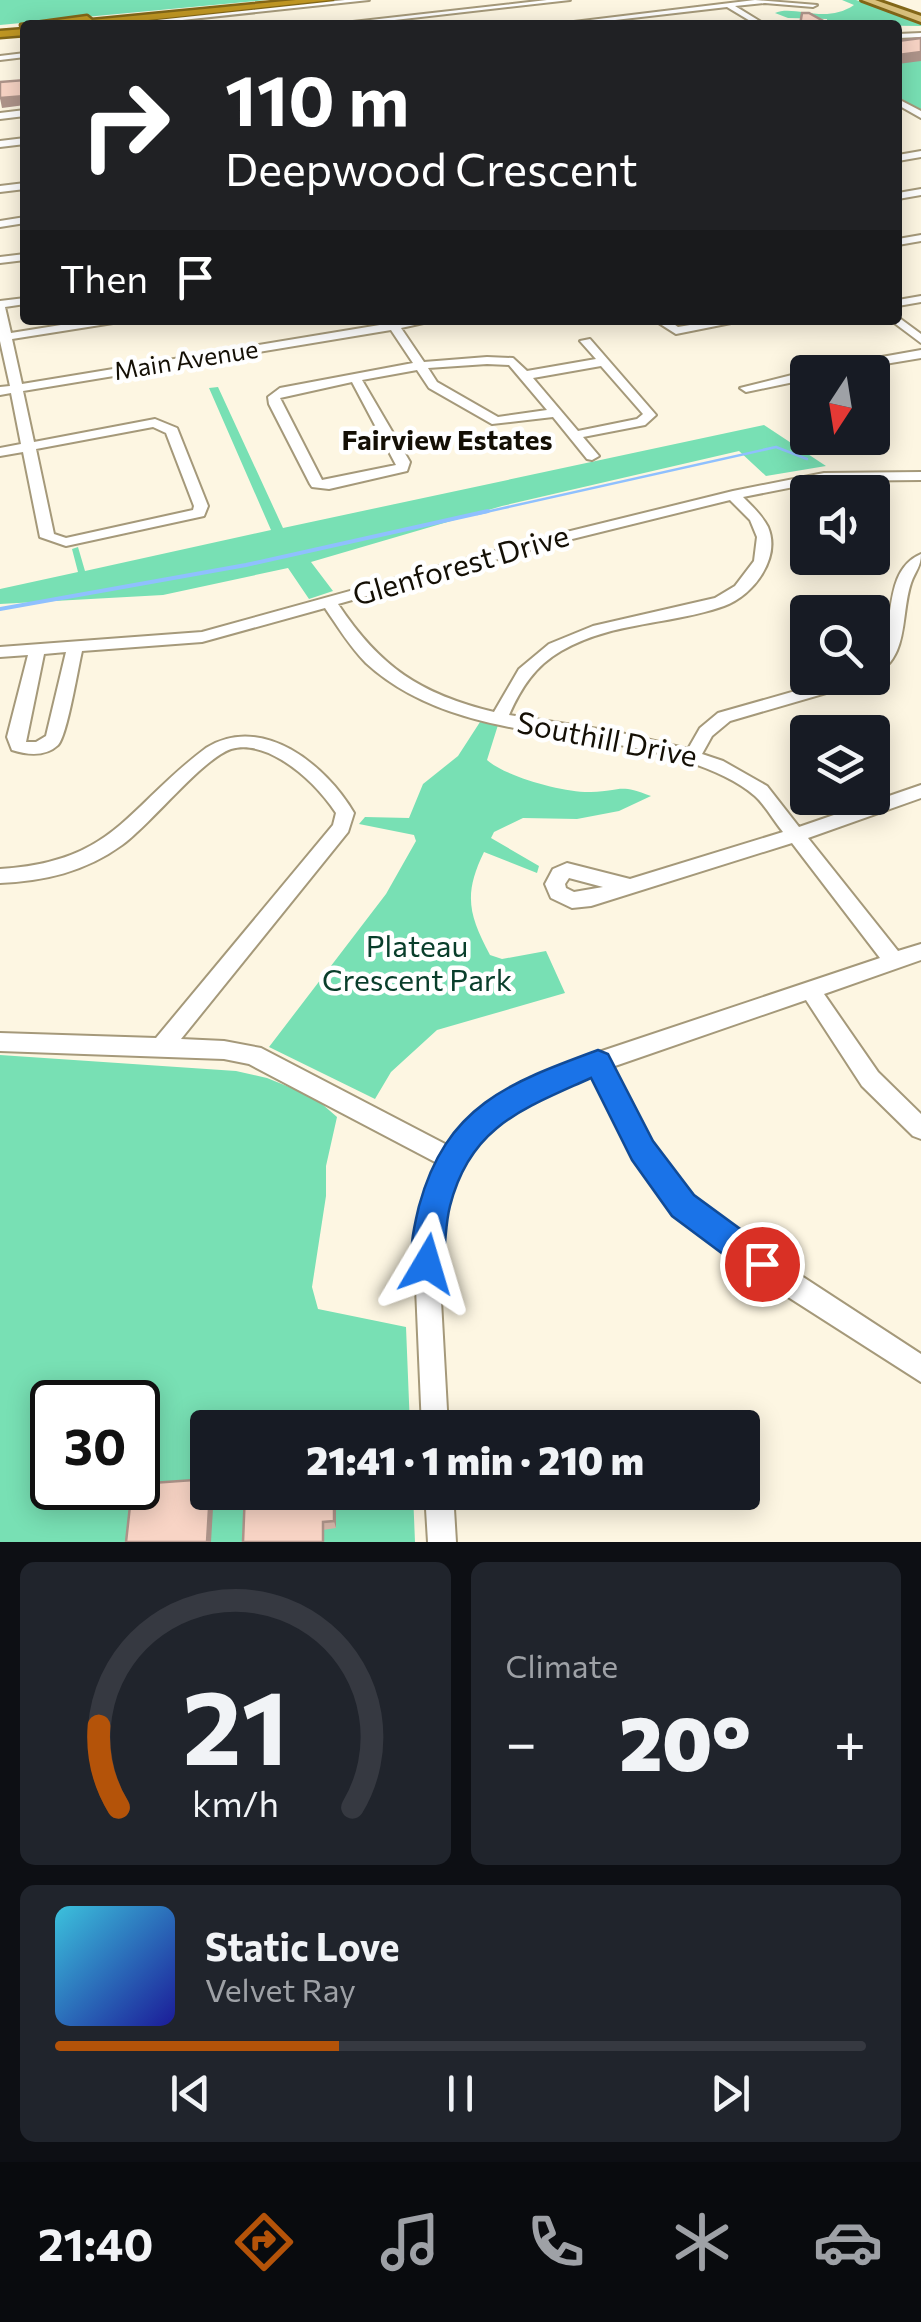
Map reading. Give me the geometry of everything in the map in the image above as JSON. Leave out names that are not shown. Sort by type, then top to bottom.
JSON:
[{"type":"highway","points":[[99,20],[302,0]]},
{"type":"highway","points":[[120,20],[327,0]]},
{"type":"highway","points":[[138,20],[280,4]]},
{"type":"highway","points":[[106,20],[197,10]]},
{"type":"main road","points":[[866,0],[921,17]]},
{"type":"main road","points":[[880,0],[921,17]]},
{"type":"street","points":[[164,20],[366,0]]},
{"type":"street","points":[[377,20],[567,0]]},
{"type":"street","points":[[718,0],[753,20]]},
{"type":"street","points":[[600,20],[780,1],[813,5]]},
{"type":"street","points":[[489,8],[500,17]]},
{"type":"street","points":[[909,120],[921,117]]},
{"type":"street","points":[[0,306],[3,337],[16,388],[28,447],[47,537],[54,542],[199,513],[201,506],[172,431],[155,423],[28,447],[0,452]]},
{"type":"street","points":[[3,337],[81,325]]},
{"type":"street","name":"Main Avenue","points":[[0,391],[400,325]]},
{"type":"street","points":[[667,325],[676,331],[711,325]]},
{"type":"street","points":[[394,326],[441,392],[476,407],[496,421],[556,413]]},
{"type":"street","points":[[575,436],[641,422],[650,415],[600,362],[586,341]]},
{"type":"street","points":[[890,360],[921,354]]},
{"type":"street","points":[[356,379],[404,462],[402,468],[363,479],[318,484],[274,398],[280,392],[424,367],[509,361],[592,456]]},
{"type":"street","points":[[526,376],[600,362]]},
{"type":"street","points":[[746,388],[790,379]]},
{"type":"street","name":"Glenforest Drive","points":[[0,652],[202,637],[543,542],[733,495],[824,477],[921,476]]},
{"type":"street","points":[[499,718],[516,683],[537,660],[566,640],[720,602],[742,591],[752,581],[762,557],[764,535],[758,521],[733,495]]},
{"type":"street","points":[[890,654],[906,574],[921,558]]},
{"type":"street","name":"Southill Drive","points":[[330,603],[374,662],[398,681],[444,702],[499,718],[694,754],[761,791],[895,962]]},
{"type":"street","points":[[37,650],[16,736],[18,746],[30,750],[42,748],[54,739],[75,648]]},
{"type":"street","points":[[694,754],[706,732],[724,716],[798,695]]},
{"type":"street","points":[[0,876],[38,876],[97,854],[131,830],[203,760],[228,743],[261,742],[300,764],[332,790],[345,813],[342,828],[160,1050]]},
{"type":"street","points":[[626,885],[796,835],[921,791]]},
{"type":"street","points":[[434,1410],[427,1264],[430,1226],[450,1158],[474,1128],[504,1104],[598,1062],[921,952]]},
{"type":"street","points":[[811,991],[870,1079],[921,1129]]},
{"type":"street","points":[[0,1042],[224,1050],[254,1055],[450,1158]]},
{"type":"street","points":[[598,1062],[643,1150],[683,1205],[794,1286],[921,1369]]},
{"type":"street","points":[[440,1510],[442,1542]]},
{"type":"green space","points":[[0,0],[266,0],[20,20],[20,23],[0,25]]},
{"type":"green space","points":[[842,0],[856,0],[921,21],[921,26],[902,26],[902,20],[788,18],[775,13],[832,13],[854,5]]},
{"type":"green space","points":[[921,37],[921,110],[902,99],[902,39]]},
{"type":"green space","points":[[218,387],[283,528],[764,425],[790,442],[790,455],[809,455],[826,466],[766,476],[739,451],[502,506],[311,562],[333,591],[309,599],[288,568],[163,595],[0,604],[0,589],[78,572],[72,549],[78,547],[85,571],[271,530],[209,388]]},
{"type":"green space","name":"Plateau Crescent Park","points":[[480,722],[498,725],[487,760],[508,772],[566,790],[626,789],[651,796],[619,811],[577,819],[523,818],[494,832],[491,838],[539,866],[537,873],[484,852],[471,893],[473,916],[483,941],[490,955],[502,959],[546,951],[565,993],[437,1030],[391,1072],[375,1099],[269,1047],[386,894],[416,841],[414,835],[359,824],[365,817],[409,818],[423,784],[458,756]]},
{"type":"green space","points":[[0,1055],[236,1071],[267,1078],[314,1097],[337,1117],[326,1166],[326,1196],[312,1287],[318,1309],[406,1327],[409,1410],[190,1410],[190,1510],[414,1510],[415,1542],[0,1542]]},
{"type":"building","points":[[802,13],[809,13],[821,20],[801,20]]},
{"type":"building","points":[[921,38],[921,52],[902,54],[902,40]]},
{"type":"building","points":[[20,80],[20,96],[0,98],[0,82]]},
{"type":"building","points":[[190,1480],[190,1510],[209,1510],[207,1542],[126,1542],[130,1510],[160,1510],[160,1482]]},
{"type":"building","points":[[244,1510],[334,1510],[334,1521],[323,1522],[323,1542],[243,1542]]},
{"type":"waterway","points":[[477,514],[776,447],[807,459]]},
{"type":"waterway","points":[[0,609],[246,565],[488,511]]},
{"type":"district","name":"Fairview Estates","points":[[447,440]]},
{"type":"route","points":[[427,1264],[430,1226],[441,1181],[450,1158],[474,1128],[504,1104],[598,1062],[643,1150],[683,1205],[762,1264]]}]
